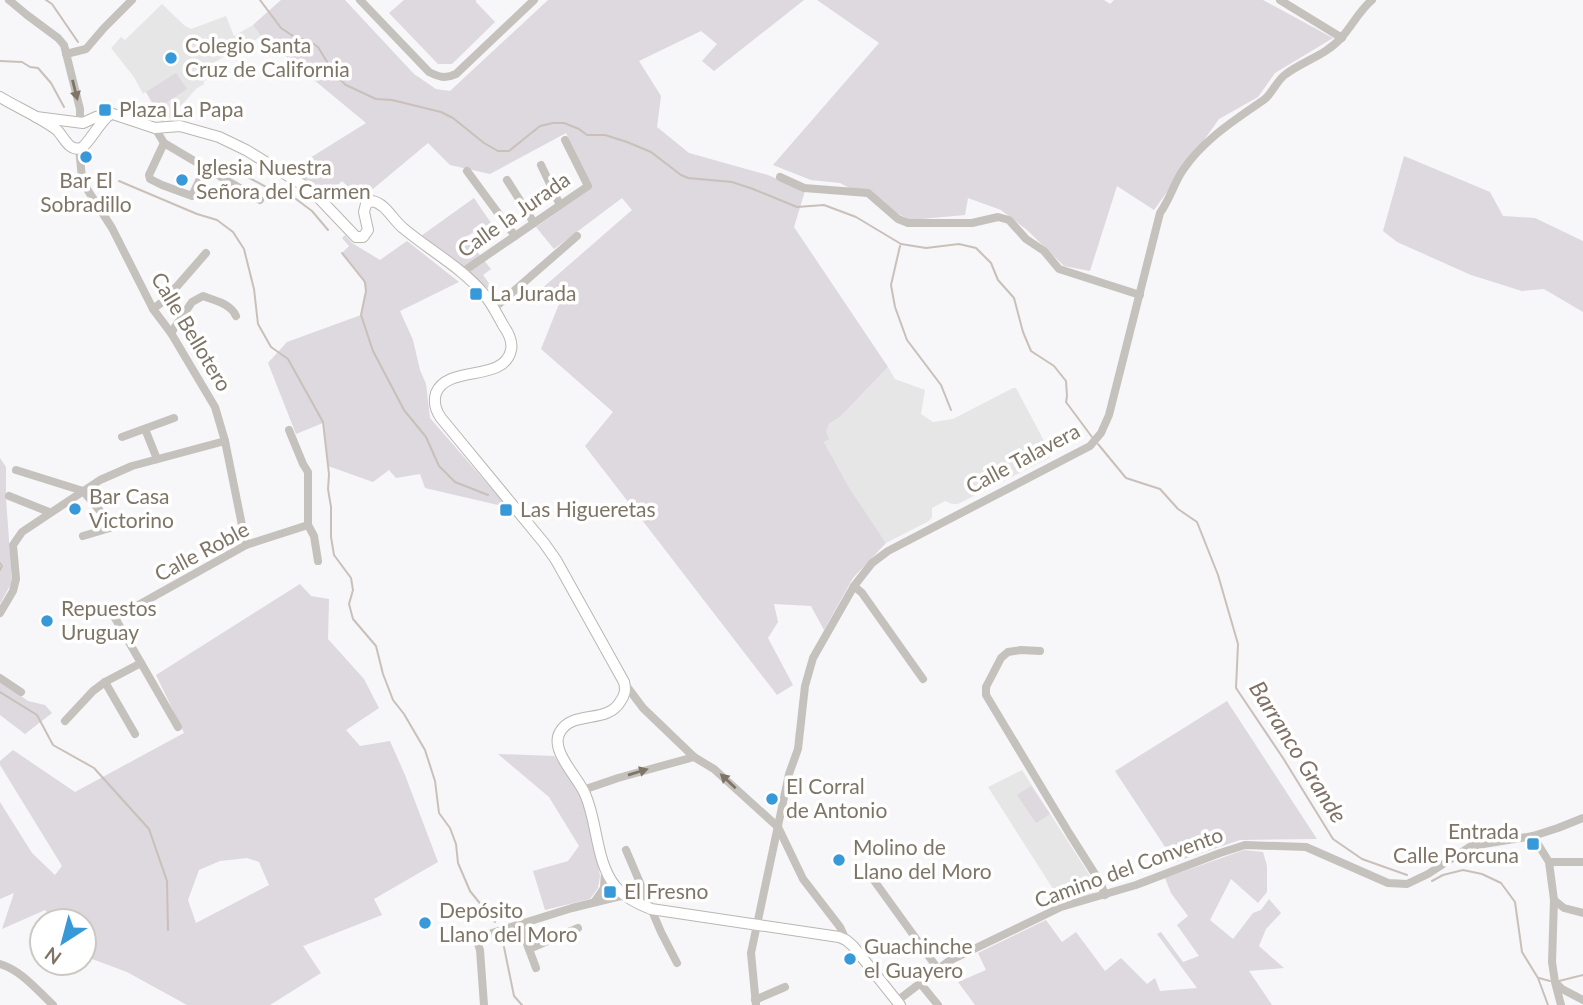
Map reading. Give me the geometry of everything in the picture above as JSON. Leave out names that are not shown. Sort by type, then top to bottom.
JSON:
[{"type":"main road","points":[[1,101],[36,117],[57,131],[69,146],[79,148],[88,144],[100,123],[109,115]]},
{"type":"main road","points":[[64,138],[65,130],[78,123],[109,115],[119,115],[155,128],[180,126],[219,137],[303,184],[356,237],[363,237],[368,230],[364,212],[366,204],[372,201],[380,203],[402,228],[481,290],[510,335],[511,352],[508,358],[494,368],[446,381],[436,394],[437,411],[556,560],[624,682],[624,697],[613,711],[570,723],[562,728],[557,738],[559,751],[589,805],[604,865],[614,885],[625,895],[651,909],[839,937],[853,946],[899,1003]]},
{"type":"main road","points":[[36,117],[78,123],[88,128],[90,137]]},
{"type":"street","points":[[9,0],[58,38],[64,46],[80,109],[78,123]]},
{"type":"street","points":[[66,54],[86,49],[132,0]]},
{"type":"street","points":[[366,2],[429,72],[439,78],[449,78],[534,0]]},
{"type":"street","points":[[1280,0],[1342,38],[1363,7],[1372,0]]},
{"type":"street","name":"Calle Talavera","points":[[755,1002],[751,953],[789,774],[798,749],[805,686],[813,658],[854,586],[872,563],[888,551],[1095,441],[1109,415],[1160,213],[1183,170],[1214,134],[1265,99],[1286,73],[1342,38]]},
{"type":"street","points":[[155,128],[164,143],[260,200]]},
{"type":"street","name":"Calle la Jurada","points":[[461,273],[587,186],[565,141]]},
{"type":"street","points":[[164,143],[149,174],[150,179],[192,196],[205,168]]},
{"type":"street","name":"Calle Bellotero","points":[[79,148],[82,178],[87,189],[112,228],[153,309],[215,407],[225,441],[246,545]]},
{"type":"street","points":[[541,164],[560,205]]},
{"type":"street","points":[[467,171],[515,236]]},
{"type":"street","points":[[780,177],[804,188],[868,193],[898,219],[908,223],[972,223],[998,217],[1009,220],[1026,239],[1044,251],[1059,269],[1140,295]]},
{"type":"street","points":[[507,180],[534,223]]},
{"type":"street","points":[[493,307],[577,236]]},
{"type":"street","points":[[153,309],[165,300],[206,253]]},
{"type":"street","points":[[171,334],[192,302],[203,296],[228,306],[234,310],[236,316]]},
{"type":"street","points":[[122,437],[174,418]]},
{"type":"street","points":[[145,429],[157,459]]},
{"type":"street","points":[[289,429],[308,472],[308,525],[314,536],[318,561]]},
{"type":"street","points":[[0,613],[13,591],[16,579],[13,544],[22,532],[100,480],[132,466],[225,441]]},
{"type":"street","points":[[16,470],[83,491],[112,525],[83,536]]},
{"type":"street","points":[[9,496],[49,512]]},
{"type":"street","name":"Calle Roble","points":[[141,663],[115,618],[246,545],[308,525]]},
{"type":"street","points":[[854,586],[862,593],[923,679]]},
{"type":"street","points":[[1040,651],[1008,652],[1001,658],[986,687],[986,695],[1100,882],[1105,895]]},
{"type":"street","points":[[65,720],[105,682],[141,663],[178,727]]},
{"type":"street","points":[[0,678],[21,692]]},
{"type":"street","points":[[105,682],[135,734]]},
{"type":"street","points":[[624,682],[643,708],[694,757],[715,769],[778,827],[803,879],[840,927],[846,940]]},
{"type":"street","points":[[583,790],[694,757]]},
{"type":"street","name":"Camino del Convento","points":[[899,1003],[949,961],[1062,907],[1136,885],[1245,845],[1306,847],[1388,883],[1407,884],[1428,874],[1471,845],[1533,836],[1583,818]]},
{"type":"street","points":[[1533,836],[1549,862],[1554,900],[1552,962],[1561,1005]]},
{"type":"street","points":[[626,850],[677,963]]},
{"type":"street","points":[[1549,862],[1583,862]]},
{"type":"street","points":[[595,901],[604,888],[604,865]]},
{"type":"street","points":[[870,874],[938,969]]},
{"type":"street","points":[[484,1005],[480,950],[476,938],[595,901],[625,895]]},
{"type":"street","points":[[1554,900],[1564,908],[1583,913]]},
{"type":"street","points":[[520,925],[536,968]]},
{"type":"street","points":[[529,949],[578,928]]},
{"type":"street","points":[[0,964],[22,976],[53,1005]]},
{"type":"street","points":[[1555,982],[1562,989],[1583,1000]]},
{"type":"street","points":[[920,983],[937,1005]]},
{"type":"street","points":[[755,1002],[785,987]]},
{"type":"shaded area","points":[[281,0],[345,0],[414,74],[436,89],[450,91],[548,0],[804,0],[714,71],[702,61],[717,44],[701,31],[639,61],[661,96],[657,127],[689,153],[768,175],[805,191],[794,227],[888,367],[841,416],[829,424],[826,432],[829,439],[824,442],[850,489],[886,543],[853,578],[824,630],[811,606],[774,604],[778,622],[768,638],[793,685],[777,695],[585,446],[613,412],[541,349],[559,304],[539,291],[632,210],[622,198],[554,249],[536,227],[591,188],[566,133],[490,174],[450,165],[428,143],[361,199],[342,181],[325,197],[289,171],[366,123],[261,36],[253,25]]},
{"type":"shaded area","points":[[404,0],[476,0],[495,22],[452,64],[438,64],[389,13]]},
{"type":"shaded area","points":[[817,0],[1104,0],[1110,4],[1114,0],[1263,0],[1333,38],[1275,73],[1258,97],[1219,119],[1154,210],[1117,186],[1090,271],[1064,266],[1027,230],[1001,210],[968,198],[965,215],[910,220],[840,183],[811,180],[773,165],[879,43]]},
{"type":"shaded area","name":"Colegio Santa Cruz de California","points":[[162,4],[191,29],[226,16],[234,36],[253,25],[261,36],[210,65],[210,76],[204,84],[196,89],[170,118],[161,122],[146,92],[143,94],[134,77],[111,48],[121,37],[125,40]]},
{"type":"shaded area","points":[[176,73],[187,89],[157,109],[146,92]]},
{"type":"shaded area","points":[[1404,156],[1490,192],[1503,216],[1535,218],[1583,241],[1583,312],[1544,289],[1522,291],[1471,275],[1397,242],[1383,231]]},
{"type":"shaded area","points":[[474,198],[491,223],[465,237],[491,269],[483,275],[491,286],[487,288],[421,236]]},
{"type":"shaded area","points":[[345,235],[352,243],[380,260],[407,241],[459,282],[400,311],[413,340],[426,384],[430,418],[503,502],[498,505],[425,488],[420,474],[396,478],[389,470],[373,482],[328,466],[323,423],[296,434],[268,363],[287,342],[361,315],[365,287],[360,275],[342,253],[349,246],[342,238]]},
{"type":"shaded area","points":[[888,367],[895,379],[925,390],[921,414],[933,422],[953,419],[1016,388],[1051,454],[1049,458],[958,504],[945,501],[932,508],[929,521],[886,543],[850,489],[824,442],[829,424],[841,416]]},
{"type":"shaded area","points":[[0,458],[6,467],[12,582],[0,604]]},
{"type":"shaded area","points":[[300,584],[311,596],[329,599],[328,639],[364,679],[379,708],[346,730],[360,746],[390,741],[438,862],[374,899],[382,915],[303,946],[321,973],[270,1005],[187,1005],[127,972],[98,961],[98,907],[28,907],[28,918],[2,929],[14,893],[0,899],[0,802],[32,853],[55,875],[62,866],[0,761],[13,750],[75,792],[184,733],[156,675]],"holes":[[[247,858],[259,862],[269,885],[196,923],[188,900],[199,870],[220,861]]]},
{"type":"shaded area","points":[[0,681],[28,701],[45,705],[52,713],[25,734],[0,715]]},
{"type":"shaded area","points":[[1227,701],[1317,839],[1240,840],[1175,862],[1115,771]]},
{"type":"shaded area","points":[[498,754],[554,756],[580,793],[595,844],[600,876],[598,888],[590,899],[545,910],[533,871],[568,861],[579,846],[549,797]]},
{"type":"shaded area","points":[[1022,770],[1096,885],[1092,888],[1094,894],[1062,903],[988,787]]},
{"type":"shaded area","points":[[1031,786],[1050,814],[1036,823],[1017,795]]},
{"type":"shaded area","points":[[1244,850],[1263,852],[1267,866],[1267,892],[1258,903],[1231,879],[1210,920],[1233,939],[1253,913],[1261,910],[1269,899],[1281,913],[1266,929],[1259,946],[1284,968],[1249,971],[1272,1005],[975,1005],[958,982],[986,970],[978,953],[1046,920],[1062,942],[1076,932],[1105,971],[1121,958],[1147,984],[1155,978],[1160,991],[1197,988],[1157,934],[1161,932],[1183,962],[1199,956],[1177,925],[1188,916],[1171,893],[1165,878]]},
{"type":"waterway","points":[[46,0],[52,4],[78,42]]},
{"type":"waterway","name":"Barranco Grande","points":[[260,0],[281,28],[318,47],[335,75],[346,85],[376,99],[392,100],[441,112],[498,151],[509,151],[540,126],[564,123],[587,135],[605,135],[651,152],[688,178],[732,182],[797,207],[824,205],[856,217],[901,244],[926,248],[959,244],[976,248],[991,263],[998,280],[1014,298],[1031,351],[1054,366],[1066,381],[1066,402],[1092,437]]},
{"type":"waterway","points":[[0,61],[22,62],[38,68],[51,83],[64,107]]},
{"type":"waterway","points":[[244,175],[296,199],[312,211],[328,230]]},
{"type":"waterway","points":[[119,181],[217,220],[233,232],[244,249],[254,289],[258,324],[271,347],[288,359],[323,422],[329,474],[331,537],[334,555],[351,578],[353,590],[349,604],[353,619],[376,646],[393,700],[425,750],[435,781],[439,813],[450,828],[456,844],[458,863],[470,891],[495,922]]},
{"type":"waterway","points":[[900,246],[891,285],[895,307],[907,340],[941,385],[951,410]]},
{"type":"waterway","points":[[342,253],[365,282],[361,315],[373,351],[404,410],[426,437],[439,466],[455,482],[488,495]]},
{"type":"waterway","name":"Barranco Grande","points":[[1098,444],[1126,478],[1160,489],[1178,509],[1197,522],[1218,575],[1238,644],[1236,688],[1333,839],[1362,859],[1407,875]]},
{"type":"waterway","points":[[0,563],[0,570]]},
{"type":"waterway","points":[[0,692],[37,715],[53,745],[94,768],[149,829],[167,881],[168,930]]},
{"type":"waterway","name":"Barranco Grande","points":[[1432,881],[1463,870],[1482,874],[1501,883],[1515,902],[1522,952],[1538,978],[1548,1005]]},
{"type":"waterway","points":[[504,947],[514,996],[522,1005]]},
{"type":"waterway","points":[[1559,981],[1583,975]]},
{"type":"waterway","points":[[1539,978],[1550,981]]},
{"type":"place","name":"Colegio Santa Cruz de California","points":[[171,58]]},
{"type":"place","name":"Plaza La Papa","points":[[105,110]]},
{"type":"place","name":"Bar El Sobradillo","points":[[86,157]]},
{"type":"place","name":"Iglesia Nuestra Señora del Carmen","points":[[182,180]]},
{"type":"place","name":"La Jurada","points":[[476,294]]},
{"type":"place","name":"Bar Casa Victorino","points":[[75,509]]},
{"type":"place","name":"Las Higueretas","points":[[506,510]]},
{"type":"place","name":"Repuestos Uruguay","points":[[47,621]]},
{"type":"place","name":"El Corral de Antonio","points":[[772,799]]},
{"type":"place","name":"Entrada Calle Porcuna","points":[[1533,844]]},
{"type":"place","name":"Molino de Llano del Moro","points":[[839,860]]},
{"type":"place","name":"El Fresno","points":[[610,892]]},
{"type":"place","name":"Depósito Llano del Moro","points":[[425,923]]},
{"type":"place","name":"Guachinche el Guayero","points":[[850,959]]}]
